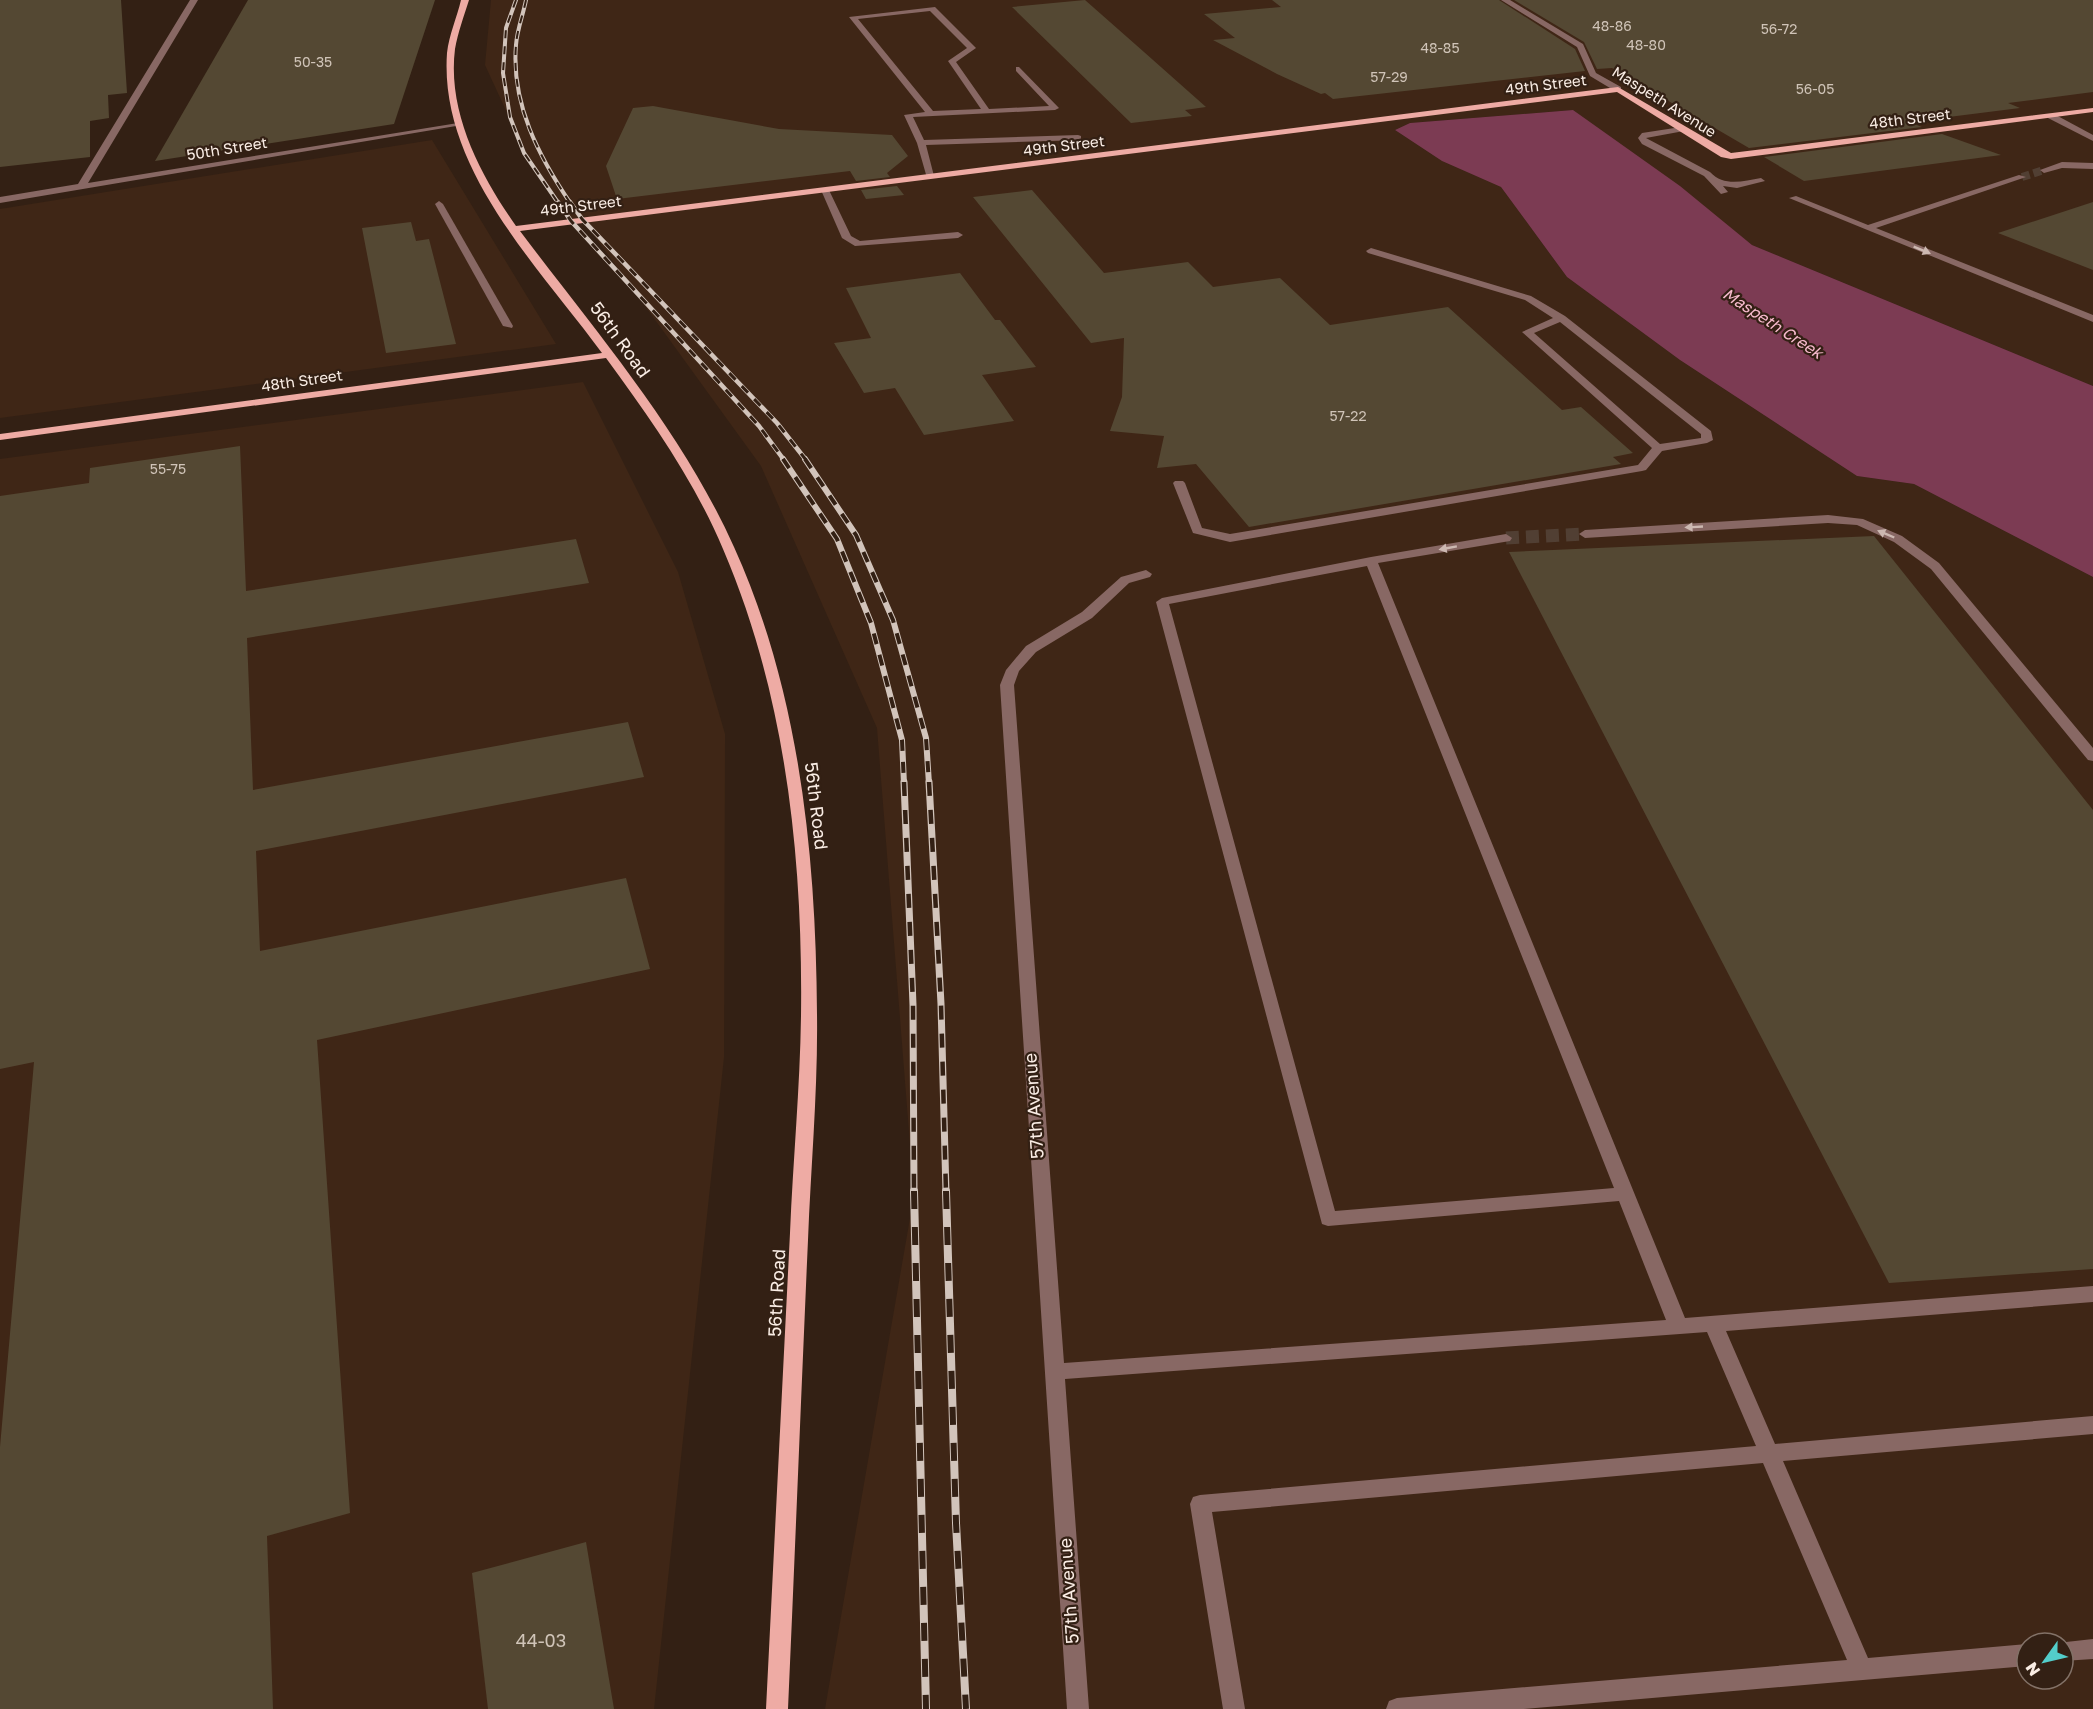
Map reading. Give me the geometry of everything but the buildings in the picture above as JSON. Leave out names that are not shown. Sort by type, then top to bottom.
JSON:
[{"type":"main road","name":"56th Road","points":[[465,0],[452,54],[458,125],[484,182],[513,229],[608,355],[686,467],[708,506],[745,586],[775,678],[788,742],[802,842],[808,949],[808,1018],[777,1709]]},
{"type":"main road","name":"Maspeth Avenue","points":[[1618,89],[1724,155],[1731,156]]},
{"type":"main road","name":"49th Street","points":[[513,229],[1618,89]]},
{"type":"main road","name":"48th Street","points":[[1731,156],[2093,110]]},
{"type":"main road","name":"48th Street","points":[[0,437],[608,355]]},
{"type":"street","points":[[82,186],[194,0]]},
{"type":"street","name":"Maspeth Avenue","points":[[1505,0],[1580,46],[1593,74],[1618,89]]},
{"type":"street","points":[[931,114],[853,17],[932,9],[972,48],[952,61],[987,112]]},
{"type":"street","points":[[930,176],[921,143],[908,115],[1055,108],[1019,69]]},
{"type":"street","points":[[2051,116],[2093,138]]},
{"type":"street","name":"50th Street","points":[[0,200],[458,125]]},
{"type":"street","points":[[1681,129],[1645,135],[1642,138],[1645,142],[1678,157],[1715,182],[1724,192]]},
{"type":"street","points":[[921,143],[1078,138]]},
{"type":"street","points":[[2044,170],[2062,165],[2093,166]]},
{"type":"street","points":[[1867,228],[2022,177]]},
{"type":"street","points":[[1715,182],[1737,185],[1761,181]]},
{"type":"street","points":[[825,190],[847,238],[858,244],[958,235]]},
{"type":"street","points":[[1793,198],[2093,319]]},
{"type":"street","points":[[439,204],[508,326]]},
{"type":"street","points":[[1179,483],[1197,530],[1230,538],[1642,468],[1658,448],[1707,440],[1707,433],[1561,318],[1528,298],[1371,251]]},
{"type":"street","points":[[1561,318],[1527,332],[1658,448]]},
{"type":"street","points":[[1585,534],[1828,519],[1859,522],[1898,539],[1935,566],[2093,757]]},
{"type":"street","points":[[1506,538],[1371,561],[1162,602],[1328,1219],[1625,1194]]},
{"type":"street","points":[[1371,561],[1678,1325]]},
{"type":"street","name":"57th Avenue","points":[[1078,1709],[1007,685],[1013,670],[1031,649],[1087,615],[1125,580],[1146,574]]},
{"type":"street","points":[[1053,1372],[2093,1294]]},
{"type":"street","points":[[1713,1323],[1862,1669]]},
{"type":"street","points":[[1234,1709],[1200,1503],[2093,1425]]},
{"type":"street","points":[[2075,1651],[2093,1649]]},
{"type":"street","points":[[1397,1709],[2015,1656]]},
{"type":"shaded area","points":[[491,0],[2093,0],[2093,386],[1752,245],[1573,110],[1410,123],[1395,130],[1442,161],[1501,187],[1567,277],[1680,360],[1857,476],[1914,484],[2093,577],[2093,1709],[825,1709],[914,1195],[877,728],[761,466],[582,219],[571,221],[533,169],[485,65]]},
{"type":"shaded area","points":[[432,140],[556,344],[0,418],[0,209]]},
{"type":"shaded area","points":[[583,382],[678,572],[725,734],[724,1057],[654,1709],[0,1709],[0,459]]},
{"type":"water","name":"Maspeth Creek","points":[[1573,110],[1680,186],[1752,245],[2093,386],[2093,577],[1914,484],[1857,476],[1680,360],[1567,277],[1501,187],[1442,161],[1395,130],[1410,123]]},
{"type":"tunnel","points":[[2022,177],[2044,170]]},
{"type":"tunnel","points":[[1506,538],[1585,534]]},
{"type":"railway","points":[[516,0],[506,28],[503,73],[510,117],[524,153],[559,204]]},
{"type":"railway","points":[[526,0],[516,45],[518,88],[538,149],[571,204]]},
{"type":"railway","points":[[558,202],[571,221],[759,426],[784,460]]},
{"type":"railway","points":[[570,202],[582,219],[777,423],[806,460]]},
{"type":"railway","points":[[783,459],[837,539],[871,623],[902,740],[904,784]]},
{"type":"railway","points":[[805,459],[856,535],[893,620],[926,738],[929,784]]},
{"type":"railway","points":[[904,782],[913,1005],[914,1193]]},
{"type":"railway","points":[[929,782],[941,1004],[946,1193]]},
{"type":"railway","points":[[914,1191],[926,1709]]},
{"type":"railway","points":[[946,1191],[956,1523],[966,1709]]}]
